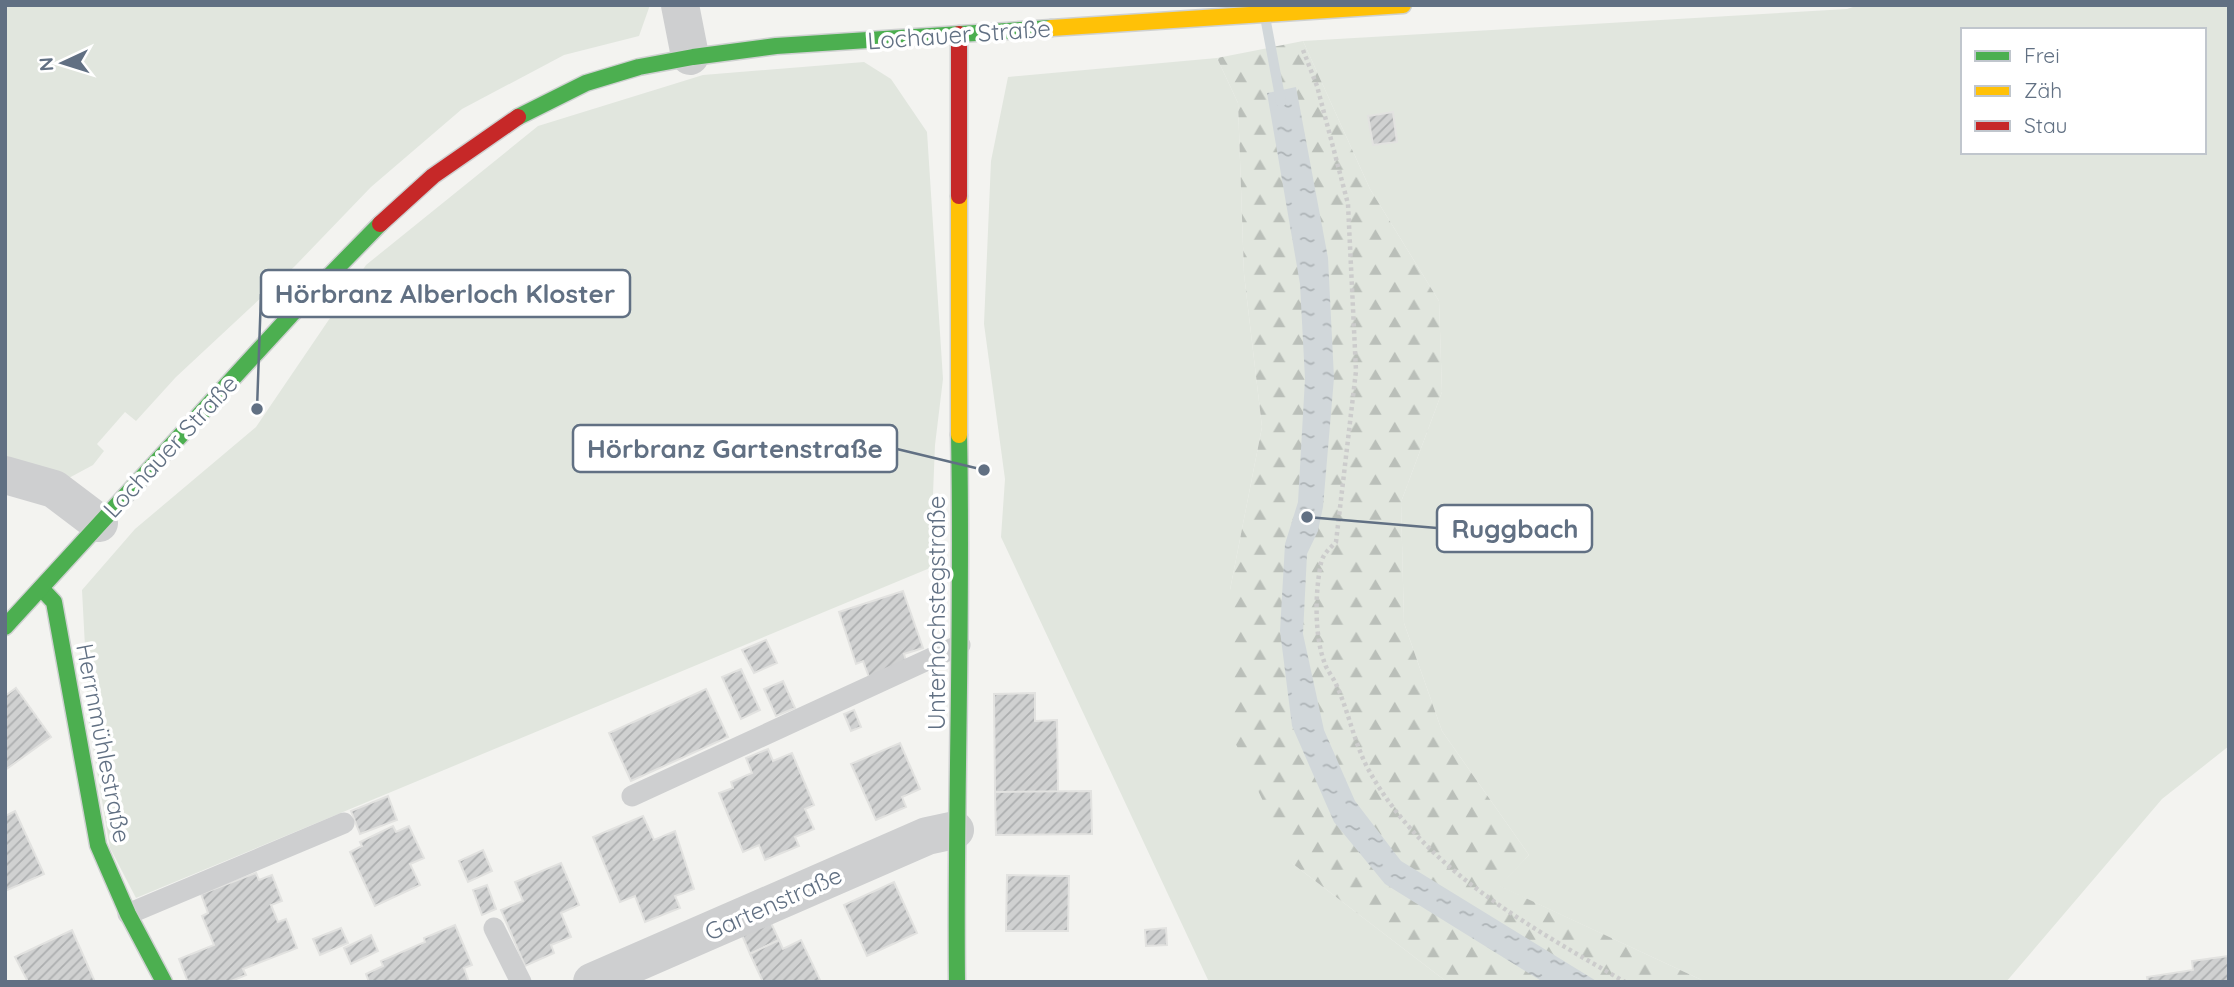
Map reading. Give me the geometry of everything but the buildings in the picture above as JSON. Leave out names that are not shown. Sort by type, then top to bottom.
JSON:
[{"type":"street","points":[[680,5],[690,56]]},
{"type":"street","name":"Lochauer Straße","points":[[5,627],[375,228],[457,154],[562,93],[620,71],[690,56],[776,46],[1403,5]]},
{"type":"street","name":"Unterhochstegstraße","points":[[957,982],[956,830],[960,645],[959,34]]},
{"type":"street","points":[[5,475],[54,489],[99,523]]},
{"type":"street","name":"Herrnmühlestraße","points":[[41,588],[54,602],[76,734],[99,845],[128,914],[164,982]]},
{"type":"street","name":"Gartenstraße","points":[[592,982],[927,836],[956,830]]},
{"type":"lane","points":[[632,796],[960,645]]},
{"type":"lane","points":[[128,914],[344,822]]},
{"type":"lane","points":[[494,928],[521,982]]},
{"type":"path","points":[[1283,12],[1317,86],[1348,204],[1356,371],[1336,542],[1321,562],[1317,624],[1324,663],[1336,684],[1351,732],[1368,768],[1393,805],[1430,847],[1482,895],[1625,982]]},
{"type":"green space","points":[[5,5],[650,5],[639,36],[564,55],[462,109],[371,187],[295,266],[176,377],[136,421],[125,412],[97,444],[104,451],[93,465],[67,479],[5,461]]},
{"type":"green space","points":[[1859,5],[2229,5],[2229,746],[2162,799],[2006,982],[1706,982],[1499,886],[1529,855],[1442,731],[1404,623],[1401,502],[1442,392],[1439,301],[1370,189],[1303,41],[1847,9]]},
{"type":"green space","points":[[1303,41],[1370,189],[1439,301],[1442,392],[1401,502],[1404,623],[1442,731],[1529,855],[1500,886],[1706,982],[1447,982],[1293,864],[1233,738],[1230,590],[1262,427],[1244,274],[1238,103],[1217,58]]},
{"type":"green space","points":[[1217,58],[1238,103],[1244,274],[1262,427],[1230,590],[1293,864],[1447,982],[1209,982],[1001,537],[1005,479],[984,324],[991,161],[1008,77]]},
{"type":"green space","points":[[864,62],[891,79],[927,132],[943,379],[935,445],[930,568],[136,898],[110,848],[89,723],[82,590],[135,529],[256,427],[366,265],[538,126],[703,75]]},
{"type":"water","points":[[1296,87],[1328,258],[1334,378],[1323,507],[1318,531],[1307,554],[1303,634],[1324,730],[1355,801],[1401,861],[1598,982],[1543,982],[1385,884],[1334,822],[1292,726],[1280,631],[1285,544],[1298,502],[1305,379],[1300,284],[1267,93]]},
{"type":"waterway","points":[[1266,22],[1281,102]]},
{"type":"traffic: fast","points":[[518,117],[586,83],[639,67],[693,57],[776,46],[1051,28]]},
{"type":"traffic: fast","points":[[5,627],[291,315],[380,224]]},
{"type":"traffic: fast","points":[[957,982],[959,435]]},
{"type":"traffic: fast","points":[[41,588],[54,602],[98,845],[128,914],[164,982]]},
{"type":"traffic: slow","points":[[1051,28],[1403,5]]},
{"type":"traffic: slow","points":[[959,196],[959,435]]},
{"type":"traffic: jam","points":[[959,34],[959,196]]},
{"type":"traffic: jam","points":[[380,224],[433,176],[518,117]]},
{"type":"place","name":"Hörbranz Alberloch Kloster","points":[[257,409]]},
{"type":"place","name":"Hörbranz Gartenstraße","points":[[984,470]]},
{"type":"place","name":"Ruggbach","points":[[1307,517]]}]
